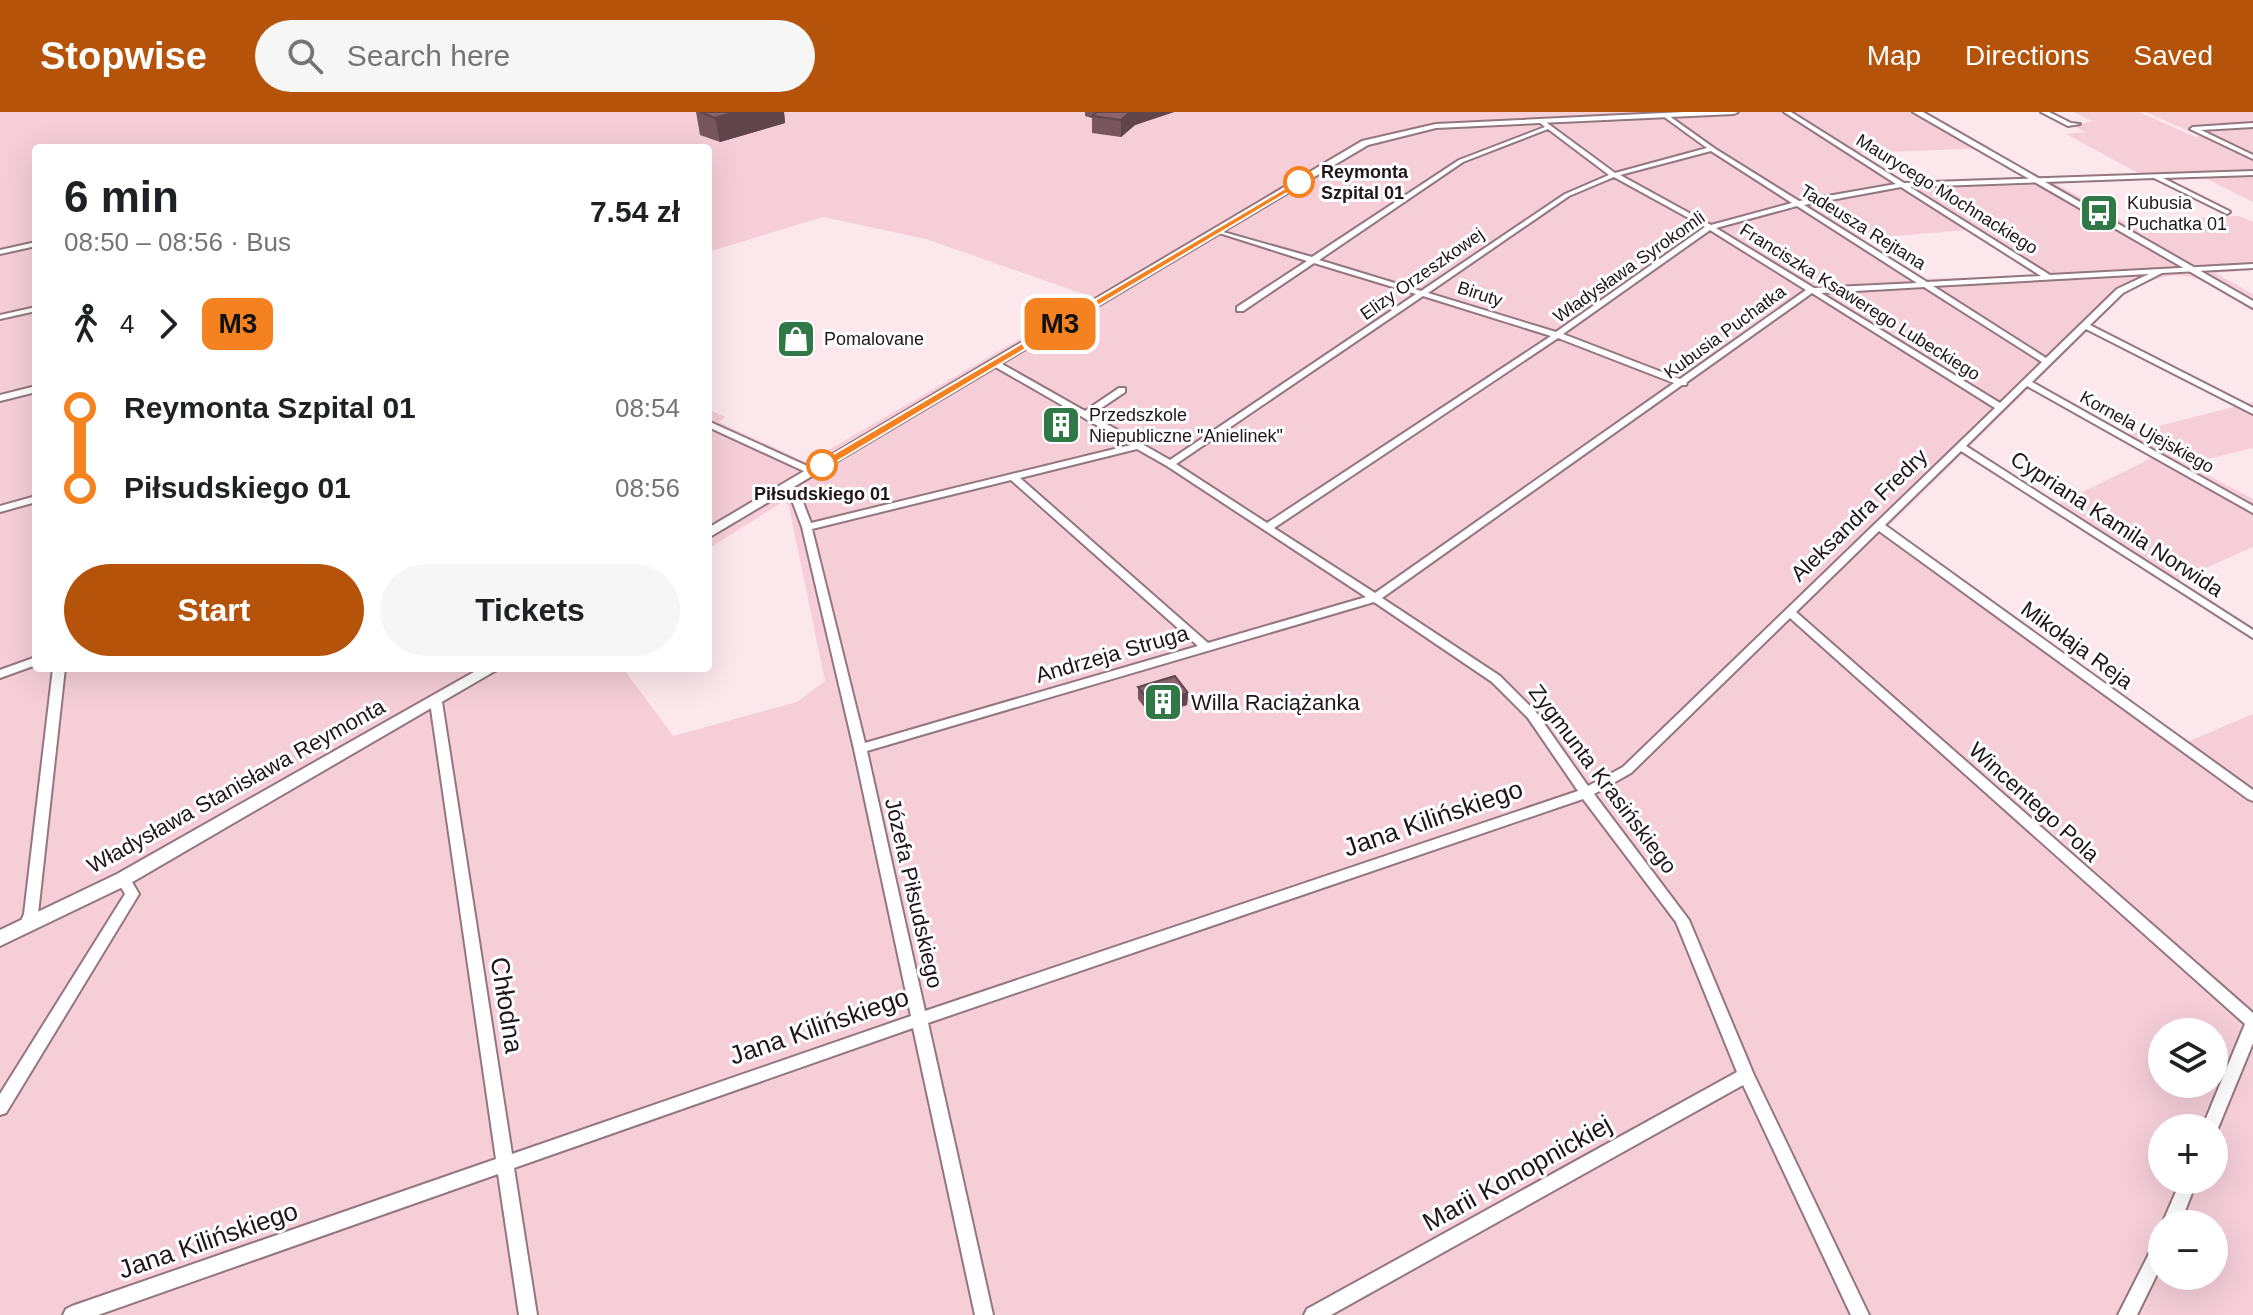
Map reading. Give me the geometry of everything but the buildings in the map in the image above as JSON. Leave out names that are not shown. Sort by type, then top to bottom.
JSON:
[{"type":"street","points":[[712,532],[1350,150],[1380,137],[1436,126],[1545,124],[1734,112]]},
{"type":"street","name":"Maurycego Mochnackiego","points":[[1787,112],[2049,278]]},
{"type":"street","points":[[1917,112],[2253,305]]},
{"type":"street","points":[[2044,112],[2070,125],[2077,124]]},
{"type":"street","name":"Tadeusza Rejtana","points":[[1665,115],[1796,204],[2047,362]]},
{"type":"street","points":[[1240,309],[1461,161],[1545,124]]},
{"type":"street","name":"Franciszka Ksawerego Lubeckiego","points":[[1545,124],[1614,175],[1710,227],[2000,407]]},
{"type":"street","points":[[2253,125],[2193,129],[2253,157]]},
{"type":"street","name":"Elizy Orzeszkowej","points":[[1170,464],[1567,195],[1614,175],[1712,149]]},
{"type":"street","name":"Władysława Syrokomli","points":[[1267,528],[1557,335],[1710,227],[1796,204],[1901,185],[2032,178],[2253,173]]},
{"type":"street","points":[[2153,176],[2227,212]]},
{"type":"street","name":"Biruty","points":[[1218,231],[1557,335],[1683,383]]},
{"type":"street","points":[[0,252],[32,245]]},
{"type":"street","name":"Kubusia Puchatka","points":[[1375,598],[1810,291],[2253,266]]},
{"type":"street","name":"Aleksandra Fredry","points":[[1586,793],[1627,770],[2120,291],[2163,270]]},
{"type":"street","points":[[0,317],[32,310]]},
{"type":"street","points":[[2086,326],[2253,411]]},
{"type":"street","name":"Zygmunta Krasińskiego","points":[[995,363],[1170,464],[1375,598],[1496,679],[1532,715],[1586,793],[1682,920],[1746,1075],[1860,1315]]},
{"type":"street","name":"Kornela Ujejskiego","points":[[2026,382],[2253,510]]},
{"type":"street","points":[[0,398],[32,390]]},
{"type":"street","points":[[1085,415],[1122,390]]},
{"type":"street","points":[[712,426],[811,471]]},
{"type":"street","points":[[807,527],[1138,446]]},
{"type":"street","name":"Cypriana Kamila Norwida","points":[[1959,446],[2253,635]]},
{"type":"street","points":[[1015,478],[1206,647]]},
{"type":"street","name":"Józefa Piłsudskiego","points":[[785,487],[798,502],[807,527],[860,749],[984,1315]]},
{"type":"street","points":[[0,509],[32,500]]},
{"type":"street","name":"Mikołaja Reja","points":[[1878,525],[2253,796]]},
{"type":"street","name":"Andrzeja Struga","points":[[860,749],[1375,598]]},
{"type":"street","name":"Wincentego Pola","points":[[1789,612],[2253,1023]]},
{"type":"street","points":[[0,674],[32,662]]},
{"type":"street","points":[[26,926],[31,914],[59,672]]},
{"type":"street","name":"Władysława Stanisława Reymonta","points":[[0,939],[123,879],[485,672]]},
{"type":"street","name":"Chłodna","points":[[436,702],[528,1315]]},
{"type":"street","name":"Jana Kilińskiego","points":[[72,1315],[920,1019],[1586,793]]},
{"type":"street","points":[[0,1108],[132,894],[123,879]]},
{"type":"street","points":[[2216,1114],[2253,1023]]},
{"type":"street","name":"Marii Konopnickiej","points":[[1313,1315],[1746,1075]]},
{"type":"street","points":[[2127,1315],[2148,1274]]},
{"type":"shaded area","points":[[0,112],[1927,112],[1991,148],[1858,153],[1901,181],[2042,176],[2123,221],[2239,216],[2253,222],[2253,270],[2215,273],[2253,294],[2253,311],[2205,283],[2179,276],[2164,277],[2126,293],[1889,526],[2187,742],[2253,714],[2253,1315],[0,1315]],"holes":[[[1967,230],[2039,275],[1921,279],[1859,239]]]},
{"type":"shaded area","points":[[2074,112],[2139,112],[2195,137],[2200,136],[2146,112],[2253,112],[2253,202],[2203,177],[2149,179],[2066,134],[2085,132],[2074,126],[2092,121]]},
{"type":"shaded area","points":[[2253,402],[2253,448],[2187,464],[2253,499],[2253,547],[2178,580],[2058,504],[2160,454],[2127,434]]},
{"type":"bus line","name":"M3","points":[[822,465],[1299,182]]},
{"type":"place","name":"Reymonta Szpital 01","points":[[1299,182]]},
{"type":"place","name":"Kubusia Puchatka 01","points":[[2099,213]]},
{"type":"place","name":"Pomalovane","points":[[796,339]]},
{"type":"place","name":"Przedszkole Niepubliczne \"Anielinek\"","points":[[1061,425]]},
{"type":"place","name":"Piłsudskiego 01","points":[[822,465]]},
{"type":"place","name":"Willa Raciążanka","points":[[1163,702]]}]
